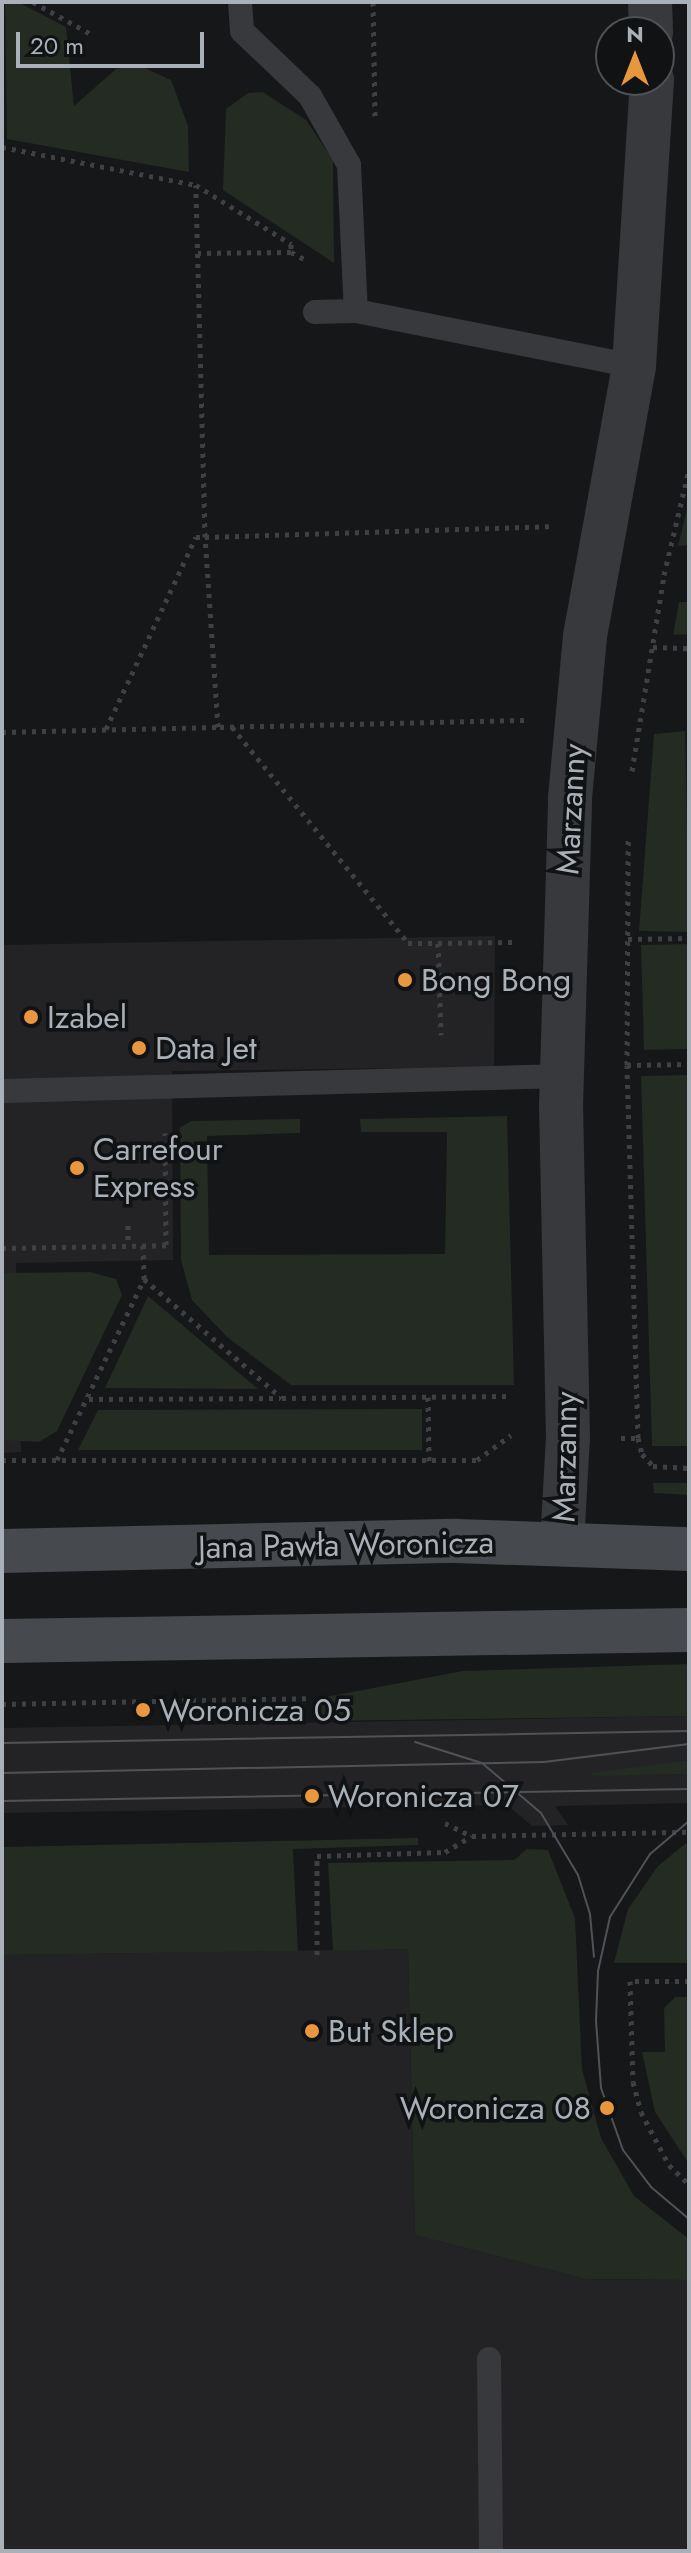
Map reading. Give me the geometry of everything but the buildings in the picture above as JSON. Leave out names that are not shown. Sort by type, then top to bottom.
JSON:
[{"type":"street","name":"Marzanny","points":[[562,1544],[568,1438],[562,1092],[576,719],[594,578],[634,366],[651,96]]},
{"type":"street","name":"Jana Pawła Woronicza","points":[[11,1549],[456,1541],[689,1549]]},
{"type":"street","points":[[2,1641],[689,1630]]},
{"type":"lane","points":[[240,2],[242,31],[310,96],[349,165],[356,311]]},
{"type":"lane","points":[[315,312],[356,311],[634,366]]},
{"type":"lane","points":[[4,1091],[442,1078],[562,1092]]},
{"type":"lane","points":[[489,2359],[491,2551]]},
{"type":"path","points":[[33,2],[91,34]]},
{"type":"path","points":[[2,147],[196,185],[291,244],[291,252],[198,253]]},
{"type":"path","points":[[196,185],[205,537],[218,727]]},
{"type":"path","points":[[631,775],[664,575],[689,469]]},
{"type":"path","points":[[106,729],[196,537],[562,525]]},
{"type":"path","points":[[653,647],[689,648]]},
{"type":"path","points":[[2,732],[529,720]]},
{"type":"path","points":[[232,727],[408,943],[516,942]]},
{"type":"path","points":[[628,834],[627,1065],[638,1438],[642,1454],[653,1466],[689,1468]]},
{"type":"path","points":[[628,939],[689,938]]},
{"type":"path","points":[[438,943],[442,1078]]},
{"type":"path","points":[[432,1008],[440,1009]]},
{"type":"path","points":[[627,1065],[689,1064]]},
{"type":"path","points":[[562,1092],[628,1108]]},
{"type":"path","points":[[2,1248],[166,1245],[165,1129]]},
{"type":"path","points":[[128,1225],[128,1245]]},
{"type":"path","points":[[57,1460],[89,1399],[144,1279],[143,1245]]},
{"type":"path","points":[[144,1279],[282,1398]]},
{"type":"path","points":[[89,1399],[525,1396]]},
{"type":"path","points":[[428,1397],[429,1461]]},
{"type":"path","points":[[2,1460],[477,1460],[498,1449],[515,1430],[524,1433]]},
{"type":"path","points":[[612,1438],[638,1438]]},
{"type":"path","points":[[2,1704],[306,1698]]},
{"type":"path","points":[[445,1823],[472,1836],[689,1832]]},
{"type":"path","points":[[317,1955],[317,1856],[445,1852],[472,1836]]},
{"type":"path","points":[[689,1981],[630,1981],[633,2082],[641,2112],[669,2165],[689,2184]]},
{"type":"shaded area","points":[[5,2],[18,2],[66,27],[74,106],[116,69],[136,64],[171,80],[188,126],[189,172],[7,139]]},
{"type":"shaded area","points":[[263,92],[306,120],[333,160],[334,263],[223,190],[226,109],[248,93]]},
{"type":"shaded area","points":[[689,500],[689,545],[678,546]]},
{"type":"shaded area","points":[[679,602],[689,602],[689,634],[673,635]]},
{"type":"shaded area","points":[[685,731],[689,932],[639,931],[654,734]]},
{"type":"shaded area","points":[[495,936],[494,1067],[172,1071],[173,1260],[16,1263],[21,1452],[2,1453],[2,945]]},
{"type":"shaded area","points":[[689,944],[689,1049],[644,1050],[641,945]]},
{"type":"shaded area","points":[[689,1075],[689,1446],[652,1446],[641,1076]]},
{"type":"shaded area","points":[[507,1116],[514,1385],[291,1385],[227,1337],[192,1300],[181,1260],[180,1127],[192,1121],[300,1119],[300,1133],[207,1136],[209,1255],[445,1254],[447,1132],[361,1132],[360,1119]]},
{"type":"shaded area","points":[[90,1272],[116,1279],[122,1295],[57,1431],[39,1442],[2,1440],[2,1273]]},
{"type":"shaded area","points":[[148,1296],[258,1389],[105,1388]]},
{"type":"shaded area","points":[[422,1409],[422,1450],[78,1450],[98,1410]]},
{"type":"shaded area","points":[[653,1483],[689,1483],[689,1495],[654,1493]]},
{"type":"shaded area","points":[[689,1664],[689,1716],[315,1721],[315,1699],[463,1671]]},
{"type":"shaded area","points":[[689,1716],[689,1760],[592,1775],[689,1774],[689,1803],[555,1806],[568,1825],[532,1826],[507,1805],[2,1813],[2,1728]]},
{"type":"shaded area","points":[[689,1760],[689,1774],[592,1776],[592,1773]]},
{"type":"shaded area","points":[[418,1838],[418,1845],[293,1849],[298,1951],[2,1955],[2,1847]]},
{"type":"shaded area","points":[[689,1844],[689,1963],[614,1963],[628,1909],[658,1866]]},
{"type":"shaded area","points":[[527,1849],[548,1850],[575,1918],[582,2069],[601,2138],[634,2196],[689,2239],[689,2280],[586,2279],[415,2235],[408,1949],[333,1951],[328,1863],[514,1860]]},
{"type":"shaded area","points":[[408,1949],[415,2235],[586,2279],[689,2280],[689,2551],[2,2551],[2,1955]]},
{"type":"shaded area","points":[[675,1997],[689,1997],[689,2164],[655,2112],[642,2052],[665,2052],[664,2008]]},
{"type":"tram line","points":[[2,1743],[689,1731]]},
{"type":"tram line","points":[[415,1742],[482,1763],[541,1813],[578,1875],[590,1914],[594,1957]]},
{"type":"tram line","points":[[2,1773],[544,1762],[689,1744]]},
{"type":"tram line","points":[[2,1801],[689,1789]]},
{"type":"tram line","points":[[689,1821],[650,1854],[610,1917],[598,1971],[596,2021],[601,2088],[623,2150],[651,2187],[689,2219]]},
{"type":"place","name":"Bong Bong","points":[[405,980]]},
{"type":"place","name":"Izabel","points":[[31,1017]]},
{"type":"place","name":"Data Jet","points":[[139,1048]]},
{"type":"place","name":"Carrefour Express","points":[[77,1168]]},
{"type":"place","name":"Woronicza 05","points":[[143,1710]]},
{"type":"place","name":"Woronicza 07","points":[[312,1796]]},
{"type":"place","name":"But Sklep","points":[[312,2031]]},
{"type":"place","name":"Woronicza 08","points":[[607,2108]]}]
